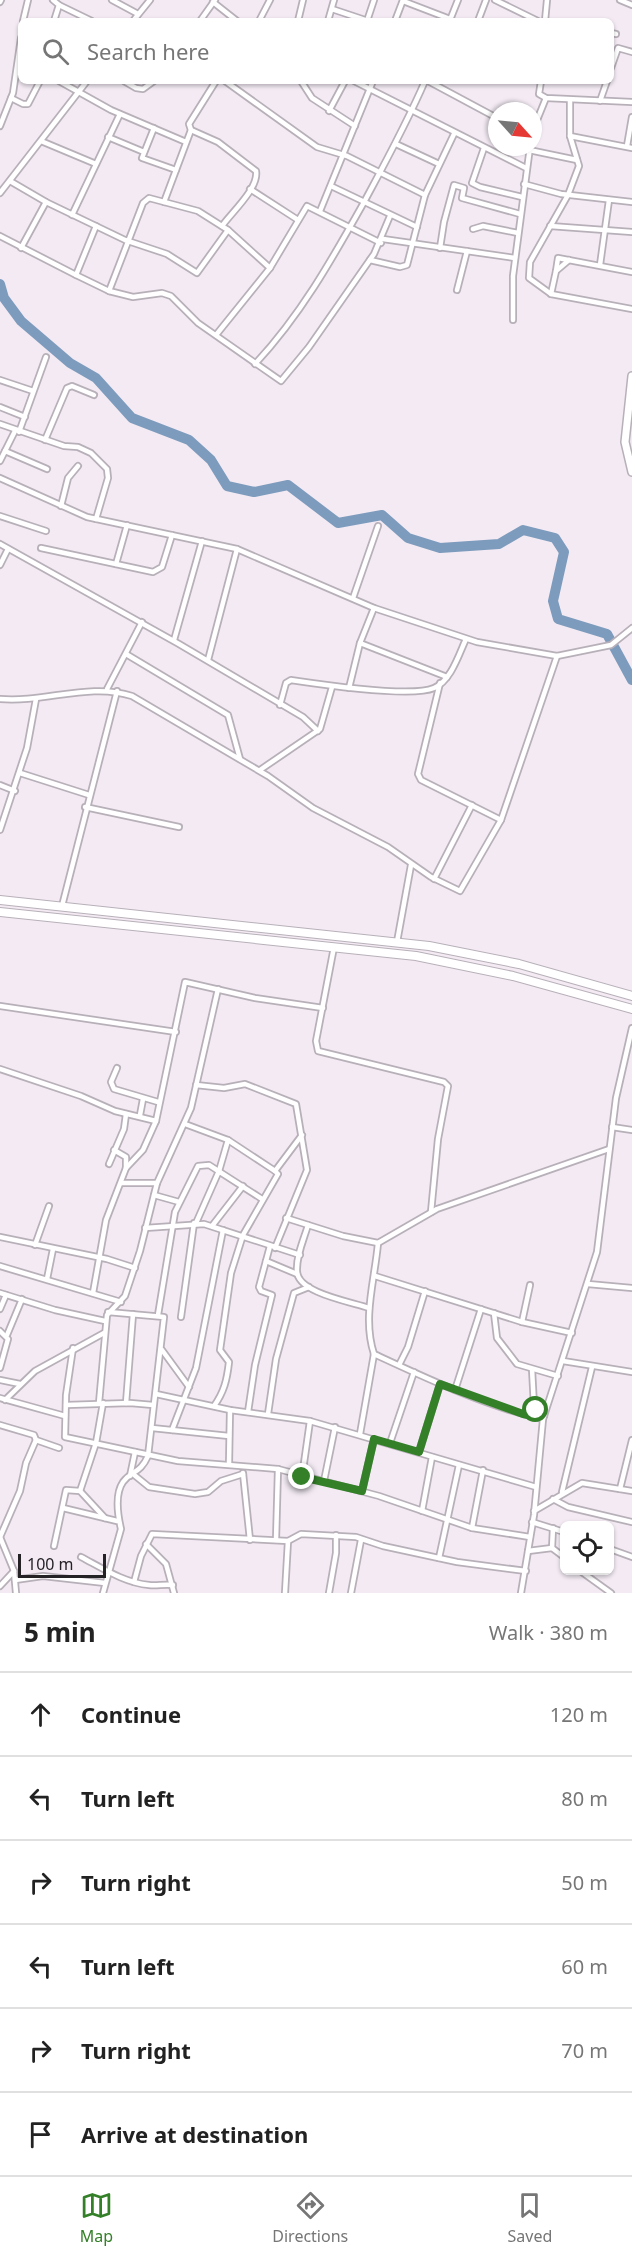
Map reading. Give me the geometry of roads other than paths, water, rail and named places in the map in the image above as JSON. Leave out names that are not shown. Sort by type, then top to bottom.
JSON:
[{"type":"main road","points":[[0,900],[429,946],[519,964],[632,996]]},
{"type":"main road","points":[[0,912],[416,956],[513,976],[632,1009]]},
{"type":"street","points":[[24,18],[28,0]]},
{"type":"street","points":[[53,0],[86,18]]},
{"type":"street","points":[[112,0],[138,14]]},
{"type":"street","points":[[135,18],[150,0]]},
{"type":"street","points":[[261,18],[270,0]]},
{"type":"street","points":[[299,18],[303,0]]},
{"type":"street","points":[[329,18],[334,0]]},
{"type":"street","points":[[368,18],[374,0]]},
{"type":"street","points":[[396,18],[403,0],[445,18]]},
{"type":"street","points":[[451,18],[458,0]]},
{"type":"street","points":[[479,18],[486,0]]},
{"type":"street","points":[[546,18],[547,0]]},
{"type":"street","points":[[620,0],[631,3]]},
{"type":"street","points":[[202,18],[214,1],[234,18]]},
{"type":"street","points":[[499,1],[532,18]]},
{"type":"street","points":[[55,18],[59,5]]},
{"type":"street","points":[[332,9],[358,18]]},
{"type":"street","points":[[614,59],[618,48],[632,52]]},
{"type":"street","points":[[0,126],[11,98],[18,56]]},
{"type":"street","points":[[11,98],[28,104],[38,84]]},
{"type":"street","points":[[64,84],[120,114],[186,142]]},
{"type":"street","points":[[0,193],[85,84]]},
{"type":"street","points":[[129,84],[143,89],[150,84]]},
{"type":"street","points":[[164,202],[191,130],[189,124],[214,84]]},
{"type":"street","points":[[229,84],[309,142],[347,156],[425,195]]},
{"type":"street","points":[[303,84],[312,98],[329,111],[356,126]]},
{"type":"street","points":[[329,111],[343,84]]},
{"type":"street","points":[[360,84],[454,134],[526,168]]},
{"type":"street","points":[[320,211],[372,84]]},
{"type":"street","points":[[255,364],[298,312],[350,227],[396,144],[426,84]]},
{"type":"street","points":[[433,84],[488,113]]},
{"type":"street","points":[[541,84],[539,94],[546,98],[632,102]]},
{"type":"street","points":[[600,101],[606,84]]},
{"type":"street","points":[[542,108],[546,98]]},
{"type":"street","points":[[570,100],[570,136],[579,166],[568,195],[530,262],[530,278],[551,294],[632,309]]},
{"type":"street","points":[[72,215],[120,114]]},
{"type":"street","points":[[570,136],[630,147],[632,117]]},
{"type":"street","points":[[154,128],[142,158],[176,170]]},
{"type":"street","points":[[191,130],[218,142],[256,171],[257,178],[222,226]]},
{"type":"street","points":[[370,260],[405,266],[425,195],[454,134]]},
{"type":"street","points":[[108,137],[144,152]]},
{"type":"street","points":[[40,141],[96,164]]},
{"type":"street","points":[[396,144],[438,164]]},
{"type":"street","points":[[484,148],[472,183],[522,197]]},
{"type":"street","points":[[542,151],[577,160]]},
{"type":"street","points":[[513,320],[515,258],[528,156]]},
{"type":"street","points":[[10,181],[72,215],[128,241],[167,254],[198,273],[228,230]]},
{"type":"street","points":[[524,184],[568,195],[632,202]]},
{"type":"street","points":[[440,248],[454,185],[464,188],[462,198],[520,214]]},
{"type":"street","points":[[331,186],[417,227]]},
{"type":"street","points":[[250,189],[298,220]]},
{"type":"street","points":[[109,291],[145,200],[149,198],[198,211],[228,230],[270,268]]},
{"type":"street","points":[[600,265],[609,200]]},
{"type":"street","points":[[21,248],[46,202]]},
{"type":"street","points":[[216,334],[270,268],[307,206],[382,241],[515,258]]},
{"type":"street","points":[[0,236],[109,291],[133,297],[162,293],[171,296],[193,319],[278,380],[282,380],[309,347],[370,260],[382,241],[390,216]]},
{"type":"street","points":[[76,275],[96,226]]},
{"type":"street","points":[[473,229],[483,226],[518,233]]},
{"type":"street","points":[[550,226],[632,231]]},
{"type":"street","points":[[457,290],[467,251]]},
{"type":"street","points":[[551,294],[558,258],[632,272]]},
{"type":"street","points":[[0,461],[25,417],[46,357]]},
{"type":"street","points":[[632,376],[625,442],[632,472]]},
{"type":"street","points":[[0,380],[33,391]]},
{"type":"street","points":[[45,440],[67,387],[94,395]]},
{"type":"street","points":[[0,407],[25,417]]},
{"type":"street","points":[[0,424],[91,453],[107,469],[108,478],[96,519]]},
{"type":"street","points":[[5,451],[47,469]]},
{"type":"street","points":[[61,506],[68,478],[78,466]]},
{"type":"street","points":[[0,478],[96,519],[237,549],[374,608],[466,639],[557,656],[613,644],[632,628]]},
{"type":"street","points":[[0,516],[46,531]]},
{"type":"street","points":[[116,564],[127,525]]},
{"type":"street","points":[[352,598],[378,526]]},
{"type":"street","points":[[42,548],[153,572],[161,570],[172,535]]},
{"type":"street","points":[[174,640],[202,541]]},
{"type":"street","points":[[0,544],[174,640],[303,717],[318,731]]},
{"type":"street","points":[[0,565],[8,549]]},
{"type":"street","points":[[208,660],[237,549]]},
{"type":"street","points":[[349,688],[360,644],[374,608]]},
{"type":"street","points":[[107,689],[141,622]]},
{"type":"street","points":[[280,705],[288,681],[349,688],[405,691],[433,689],[447,677],[466,639]]},
{"type":"street","points":[[360,644],[447,677]]},
{"type":"street","points":[[126,654],[228,715],[240,760]]},
{"type":"street","points":[[0,699],[22,701],[107,689],[132,696],[260,770],[307,804],[388,847],[434,879],[457,890],[463,890],[501,820],[557,656]]},
{"type":"street","points":[[440,683],[418,774],[421,780],[501,820]]},
{"type":"street","points":[[260,770],[318,731],[332,687]]},
{"type":"street","points":[[62,906],[85,807],[117,691]]},
{"type":"street","points":[[0,830],[20,773],[36,699]]},
{"type":"street","points":[[20,773],[89,795]]},
{"type":"street","points":[[0,785],[15,791]]},
{"type":"street","points":[[434,879],[472,805]]},
{"type":"street","points":[[85,807],[179,826]]},
{"type":"street","points":[[397,942],[411,864]]},
{"type":"street","points":[[334,947],[316,1041],[318,1051],[444,1082],[448,1086],[438,1138],[431,1212]]},
{"type":"street","points":[[126,1167],[143,1150],[156,1121],[158,1102],[176,1032],[185,982],[255,998],[322,1008]]},
{"type":"street","points":[[80,1491],[96,1443],[101,1403],[105,1321],[108,1312],[121,1302],[135,1268],[157,1183],[185,1124],[218,989]]},
{"type":"street","points":[[0,1006],[176,1032]]},
{"type":"street","points":[[521,1593],[534,1511],[544,1417],[597,1252],[612,1127],[632,1028]]},
{"type":"street","points":[[117,1068],[112,1087],[158,1102]]},
{"type":"street","points":[[0,1069],[126,1114],[140,1115],[156,1121]]},
{"type":"street","points":[[196,1085],[224,1088],[245,1084],[292,1101],[299,1110],[307,1170],[266,1261],[259,1287],[261,1291],[272,1295],[255,1365],[248,1412]]},
{"type":"street","points":[[140,1115],[143,1099]]},
{"type":"street","points":[[109,1164],[124,1129],[126,1114]]},
{"type":"street","points":[[185,1124],[228,1140],[278,1174],[243,1235],[231,1273],[219,1350],[229,1362],[224,1393],[214,1406]]},
{"type":"street","points":[[612,1127],[632,1130]]},
{"type":"street","points":[[275,1171],[302,1135]]},
{"type":"street","points":[[181,1317],[195,1223],[219,1171],[228,1140]]},
{"type":"street","points":[[286,1218],[378,1243],[431,1212],[609,1149]]},
{"type":"street","points":[[93,1293],[106,1220],[126,1167],[127,1158],[114,1150]]},
{"type":"street","points":[[158,1315],[172,1226],[179,1203],[198,1166],[205,1164],[219,1171],[262,1199]]},
{"type":"street","points":[[121,1183],[157,1183]]},
{"type":"street","points":[[212,1226],[243,1186]]},
{"type":"street","points":[[153,1195],[179,1203]]},
{"type":"street","points":[[35,1245],[49,1206]]},
{"type":"street","points":[[145,1228],[195,1223],[243,1235],[300,1255]]},
{"type":"street","points":[[297,1274],[308,1225]]},
{"type":"street","points":[[172,1430],[196,1368],[223,1230]]},
{"type":"street","points":[[0,1238],[135,1268]]},
{"type":"street","points":[[360,1434],[374,1353],[370,1341],[369,1308],[378,1243]]},
{"type":"street","points":[[47,1279],[53,1249]]},
{"type":"street","points":[[266,1261],[297,1274],[309,1287],[330,1297],[369,1308]]},
{"type":"street","points":[[0,1266],[121,1302]]},
{"type":"street","points":[[375,1276],[522,1322],[572,1333]]},
{"type":"street","points":[[588,1284],[632,1288]]},
{"type":"street","points":[[522,1322],[530,1285]]},
{"type":"street","points":[[268,1414],[276,1359],[294,1293],[297,1289],[309,1287]]},
{"type":"street","points":[[399,1365],[411,1339],[425,1291]]},
{"type":"street","points":[[0,1293],[55,1310],[105,1321]]},
{"type":"street","points":[[0,1309],[6,1295]]},
{"type":"street","points":[[6,1335],[22,1299]]},
{"type":"street","points":[[455,1390],[481,1309]]},
{"type":"street","points":[[103,1593],[121,1529],[117,1521],[121,1488],[144,1466],[148,1456],[164,1317],[108,1312]]},
{"type":"street","points":[[494,1313],[499,1342],[519,1366],[558,1376]]},
{"type":"street","points":[[126,1403],[133,1314]]},
{"type":"street","points":[[0,1331],[8,1339],[0,1368]]},
{"type":"street","points":[[3,1399],[35,1371],[73,1348],[104,1333]]},
{"type":"street","points":[[73,1348],[64,1436],[178,1461],[278,1469],[362,1491],[472,1528],[530,1537]]},
{"type":"street","points":[[161,1350],[189,1387]]},
{"type":"street","points":[[374,1353],[455,1390],[528,1415],[544,1417]]},
{"type":"street","points":[[563,1361],[632,1372]]},
{"type":"street","points":[[562,1492],[592,1367]]},
{"type":"street","points":[[532,1370],[536,1410],[544,1417]]},
{"type":"street","points":[[390,1443],[414,1372]]},
{"type":"street","points":[[0,1380],[20,1384]]},
{"type":"street","points":[[419,1452],[440,1384]]},
{"type":"street","points":[[156,1394],[230,1410],[268,1414],[335,1427],[432,1458],[483,1470],[508,1481],[536,1487]]},
{"type":"street","points":[[3,1399],[65,1416]]},
{"type":"street","points":[[66,1405],[126,1403],[153,1405]]},
{"type":"street","points":[[229,1464],[230,1410]]},
{"type":"street","points":[[528,1415],[536,1410]]},
{"type":"street","points":[[302,1477],[310,1421]]},
{"type":"street","points":[[0,1425],[34,1435],[36,1440],[59,1448]]},
{"type":"street","points":[[324,1481],[335,1427]]},
{"type":"street","points":[[152,1428],[229,1436]]},
{"type":"street","points":[[362,1491],[374,1439]]},
{"type":"street","points":[[16,1593],[14,1571],[0,1537],[20,1491],[26,1463],[36,1440]]},
{"type":"street","points":[[620,1489],[632,1440]]},
{"type":"street","points":[[132,1475],[135,1452]]},
{"type":"street","points":[[422,1511],[432,1458]]},
{"type":"street","points":[[439,1558],[459,1465]]},
{"type":"street","points":[[243,1467],[250,1540]]},
{"type":"street","points":[[276,1540],[278,1469]]},
{"type":"street","points":[[472,1528],[483,1470]]},
{"type":"street","points":[[132,1475],[148,1487],[195,1494],[208,1492],[221,1480],[243,1474]]},
{"type":"street","points":[[534,1511],[562,1492],[582,1483],[632,1491]]},
{"type":"street","points":[[54,1546],[66,1490],[80,1491],[105,1518]]},
{"type":"street","points":[[553,1499],[568,1507],[632,1522]]},
{"type":"street","points":[[63,1508],[117,1521]]},
{"type":"street","points":[[532,1522],[560,1531]]},
{"type":"street","points":[[552,1548],[553,1528]]},
{"type":"street","points":[[134,1582],[146,1544],[152,1534],[288,1541],[302,1534],[336,1535],[469,1564],[526,1570]]},
{"type":"street","points":[[329,1593],[336,1553],[336,1535]]},
{"type":"street","points":[[351,1593],[361,1540]]},
{"type":"street","points":[[285,1593],[288,1541]]},
{"type":"street","points":[[146,1544],[166,1564],[174,1593]]},
{"type":"street","points":[[528,1551],[552,1548],[560,1554]]},
{"type":"street","points":[[614,1551],[632,1557]]},
{"type":"street","points":[[81,1557],[134,1582],[151,1586],[157,1583],[173,1585]]},
{"type":"street","points":[[0,1586],[14,1571]]},
{"type":"street","points":[[586,1575],[611,1593]]},
{"type":"street","points":[[15,1580],[43,1576],[105,1583]]},
{"type":"waterway","points":[[0,284],[4,298],[21,321],[70,363],[96,378],[132,418],[189,440],[211,460],[227,486],[254,492],[288,485],[338,523],[382,515],[408,538],[440,548],[499,544],[523,530],[555,538],[564,552],[553,601],[558,619],[607,634],[632,680]]}]
